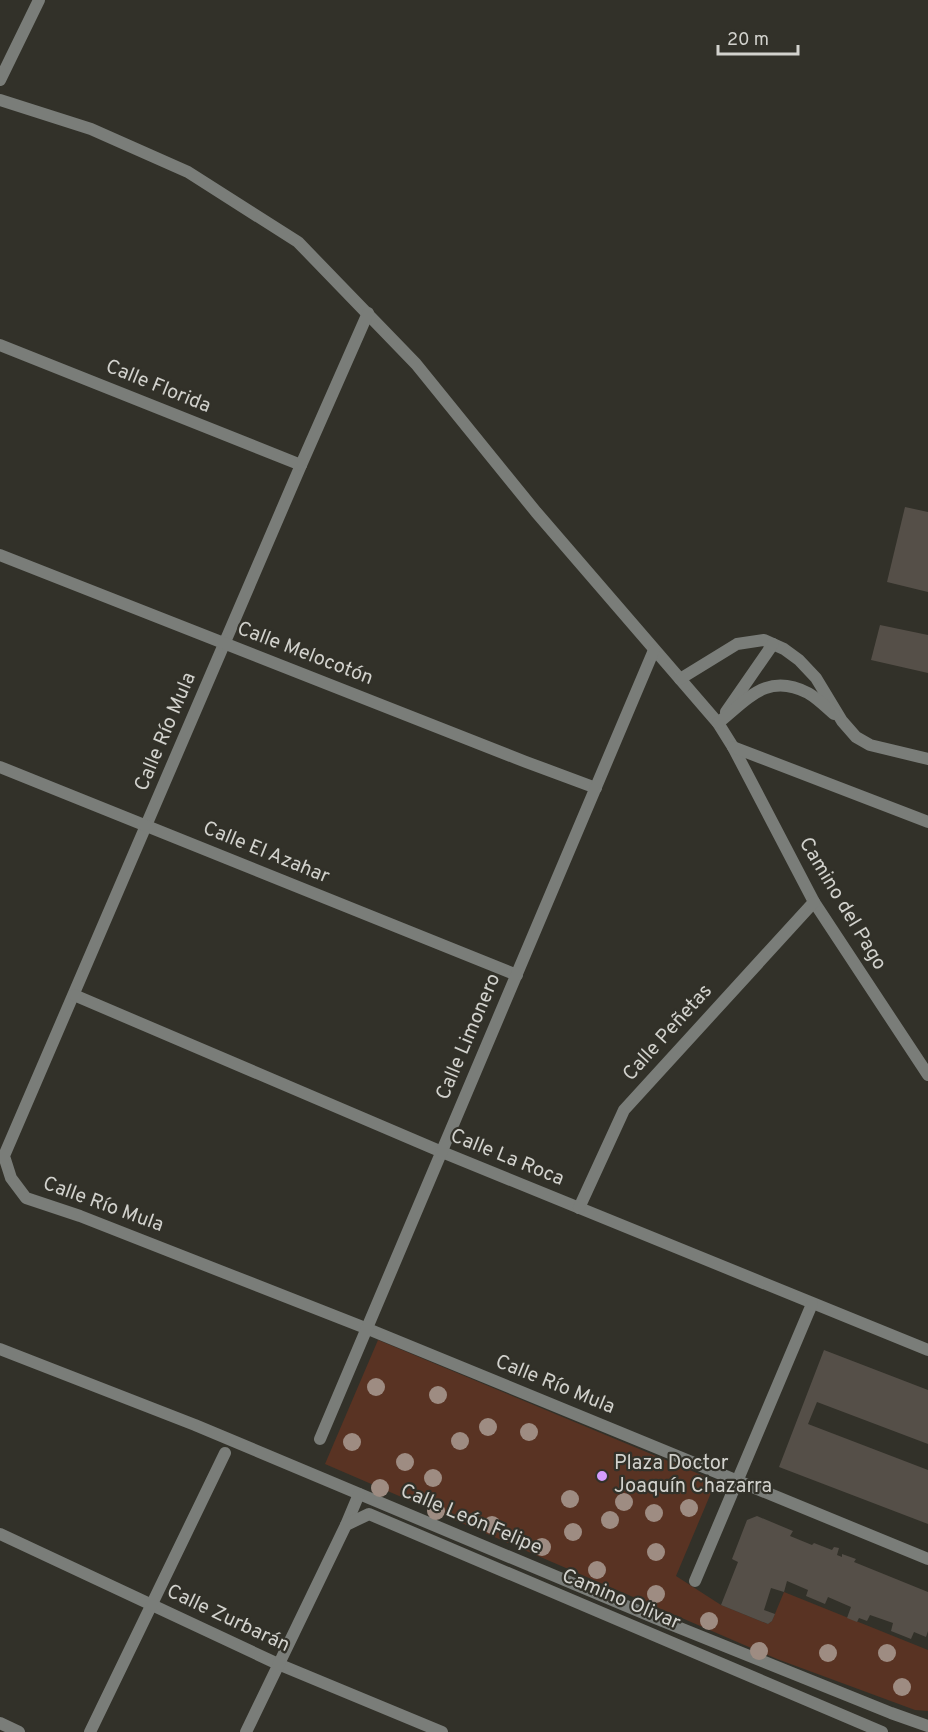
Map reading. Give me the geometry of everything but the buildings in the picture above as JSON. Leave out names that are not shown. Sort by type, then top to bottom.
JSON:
[{"type":"street","points":[[0,80],[39,0]]},
{"type":"street","name":"Camino del Pago","points":[[0,100],[91,129],[188,172],[298,242],[368,313],[416,364],[536,512],[718,723],[733,747],[814,902],[928,1075]]},
{"type":"street","name":"Calle Río Mula","points":[[368,313],[4,1156],[11,1178],[26,1198],[80,1216],[368,1329],[928,1559]]},
{"type":"street","name":"Calle Florida","points":[[0,345],[301,465]]},
{"type":"street","name":"Calle Melocotón","points":[[0,555],[596,788]]},
{"type":"street","points":[[680,679],[737,644],[764,640],[784,649],[799,660],[816,678],[842,721]]},
{"type":"street","points":[[718,723],[773,644]]},
{"type":"street","name":"Calle Limonero","points":[[320,1439],[654,650]]},
{"type":"street","points":[[718,723],[760,690],[774,685],[792,687],[810,694],[842,721],[856,737],[870,745],[928,759]]},
{"type":"street","points":[[733,747],[928,822]]},
{"type":"street","name":"Calle El Azahar","points":[[0,767],[517,975]]},
{"type":"street","name":"Calle Peñetas","points":[[579,1208],[624,1110],[814,902]]},
{"type":"street","name":"Calle La Roca","points":[[74,995],[442,1152],[928,1350]]},
{"type":"street","points":[[695,1581],[812,1304]]},
{"type":"street","name":"Calle León Felipe","points":[[0,1348],[232,1441],[655,1618],[928,1726]]},
{"type":"street","points":[[90,1732],[232,1441]]},
{"type":"street","points":[[246,1732],[359,1494]]},
{"type":"street","name":"Camino Olivar","points":[[346,1525],[369,1514],[882,1732]]},
{"type":"street","name":"Calle Zurbarán","points":[[0,1534],[278,1665],[442,1732]]},
{"type":"street","points":[[907,1732],[908,1719]]},
{"type":"street","points":[[0,1723],[19,1732]]},
{"type":"shaded area","points":[[378,1340],[716,1481],[676,1576],[721,1605],[768,1624],[772,1621],[784,1592],[928,1650],[928,1711],[915,1710],[777,1659],[325,1464]]},
{"type":"place","name":"Plaza Doctor Joaquín Chazarra","points":[[602,1476]]}]
